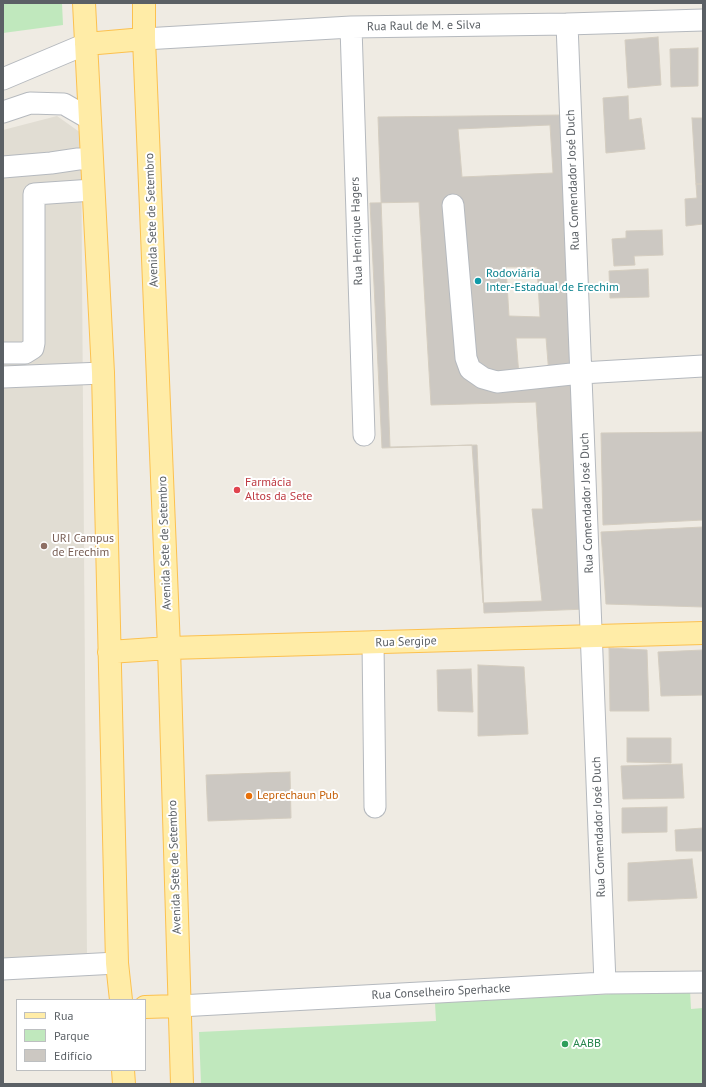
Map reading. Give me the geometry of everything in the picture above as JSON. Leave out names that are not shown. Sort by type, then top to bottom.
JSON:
[{"type":"main road","points":[[84,3],[92,190],[103,373],[117,962],[121,999]]},
{"type":"main road","name":"Avenida Sete de Setembro","points":[[144,3],[144,39],[170,648],[182,1084]]},
{"type":"main road","points":[[86,44],[144,39]]},
{"type":"main road","name":"Rua Sergipe","points":[[109,652],[170,648],[703,633]]},
{"type":"main road","points":[[146,1007],[179,1006]]},
{"type":"main road","points":[[123,1071],[124,1084]]},
{"type":"street","name":"Rua Raul de M. e Silva","points":[[144,39],[351,26],[567,24],[703,20]]},
{"type":"street","name":"Rua Comendador José Duch","points":[[567,24],[605,983]]},
{"type":"street","name":"Rua Henrique Hagers","points":[[351,26],[364,435]]},
{"type":"street","points":[[3,79],[86,44]]},
{"type":"street","points":[[3,112],[30,102],[64,104],[90,120]]},
{"type":"street","points":[[3,167],[91,159]]},
{"type":"street","points":[[3,353],[25,353],[33,348],[34,343],[33,164]]},
{"type":"street","points":[[34,194],[92,190]]},
{"type":"street","points":[[453,205],[466,358],[470,369],[483,378],[497,382],[581,373],[703,366]]},
{"type":"street","points":[[3,377],[103,373]]},
{"type":"street","points":[[373,642],[375,807]]},
{"type":"street","points":[[3,969],[117,962]]},
{"type":"street","name":"Rua Conselheiro Sperhacke","points":[[179,1006],[605,983],[703,982]]},
{"type":"shaded area","name":"URI Campus de Erechim","points":[[57,116],[81,133],[87,960],[3,965],[3,130]]},
{"type":"green space","points":[[3,3],[62,3],[63,25],[3,33]]},
{"type":"green space","name":"AABB","points":[[690,990],[691,1009],[703,1008],[703,1084],[201,1084],[199,1032],[436,1021],[435,1003]]},
{"type":"building","points":[[658,37],[661,85],[628,88],[625,40]]},
{"type":"building","points":[[698,48],[698,86],[671,87],[670,49]]},
{"type":"building","points":[[628,96],[629,120],[641,118],[645,149],[606,153],[603,98]]},
{"type":"building","name":"Rodoviária Inter-Estadual de Erechim","points":[[564,115],[587,609],[484,613],[477,445],[390,447],[378,117]]},
{"type":"building","points":[[692,118],[703,118],[703,184],[696,184]]},
{"type":"building","points":[[550,125],[553,173],[462,177],[458,129]]},
{"type":"building","points":[[696,184],[703,184],[703,224],[686,226],[685,199],[697,198]]},
{"type":"building","points":[[419,202],[431,405],[536,402],[543,509],[532,509],[542,601],[483,603],[472,445],[382,448],[370,203]]},
{"type":"building","points":[[662,230],[663,255],[634,256],[635,265],[614,266],[612,239],[626,238],[626,231]]},
{"type":"building","points":[[506,267],[537,267],[540,317],[509,316]]},
{"type":"building","points":[[648,269],[649,297],[610,298],[609,271]]},
{"type":"building","points":[[516,338],[546,338],[550,387],[520,388]]},
{"type":"building","points":[[703,432],[703,520],[603,525],[601,433]]},
{"type":"building","points":[[703,527],[703,607],[606,604],[601,532]]},
{"type":"building","points":[[609,648],[647,650],[649,711],[610,711]]},
{"type":"building","points":[[703,650],[703,695],[661,696],[658,652]]},
{"type":"building","points":[[478,665],[524,667],[528,734],[478,736]]},
{"type":"building","points":[[471,669],[473,712],[438,711],[437,670]]},
{"type":"building","points":[[627,738],[671,738],[671,763],[627,762]]},
{"type":"building","points":[[682,764],[684,798],[623,799],[621,766]]},
{"type":"building","name":"Leprechaun Pub","points":[[290,772],[291,818],[208,821],[206,775]]},
{"type":"building","points":[[667,807],[667,832],[622,833],[622,808]]},
{"type":"building","points":[[703,828],[703,851],[676,851],[675,830]]},
{"type":"building","points":[[692,859],[697,898],[628,901],[628,863]]},
{"type":"place","name":"Rodoviária Inter-Estadual de Erechim","points":[[478,281]]},
{"type":"place","name":"Farmácia Altos da Sete","points":[[237,490]]},
{"type":"place","name":"URI Campus de Erechim","points":[[44,546]]},
{"type":"place","name":"Leprechaun Pub","points":[[249,796]]},
{"type":"place","name":"AABB","points":[[565,1044]]}]
